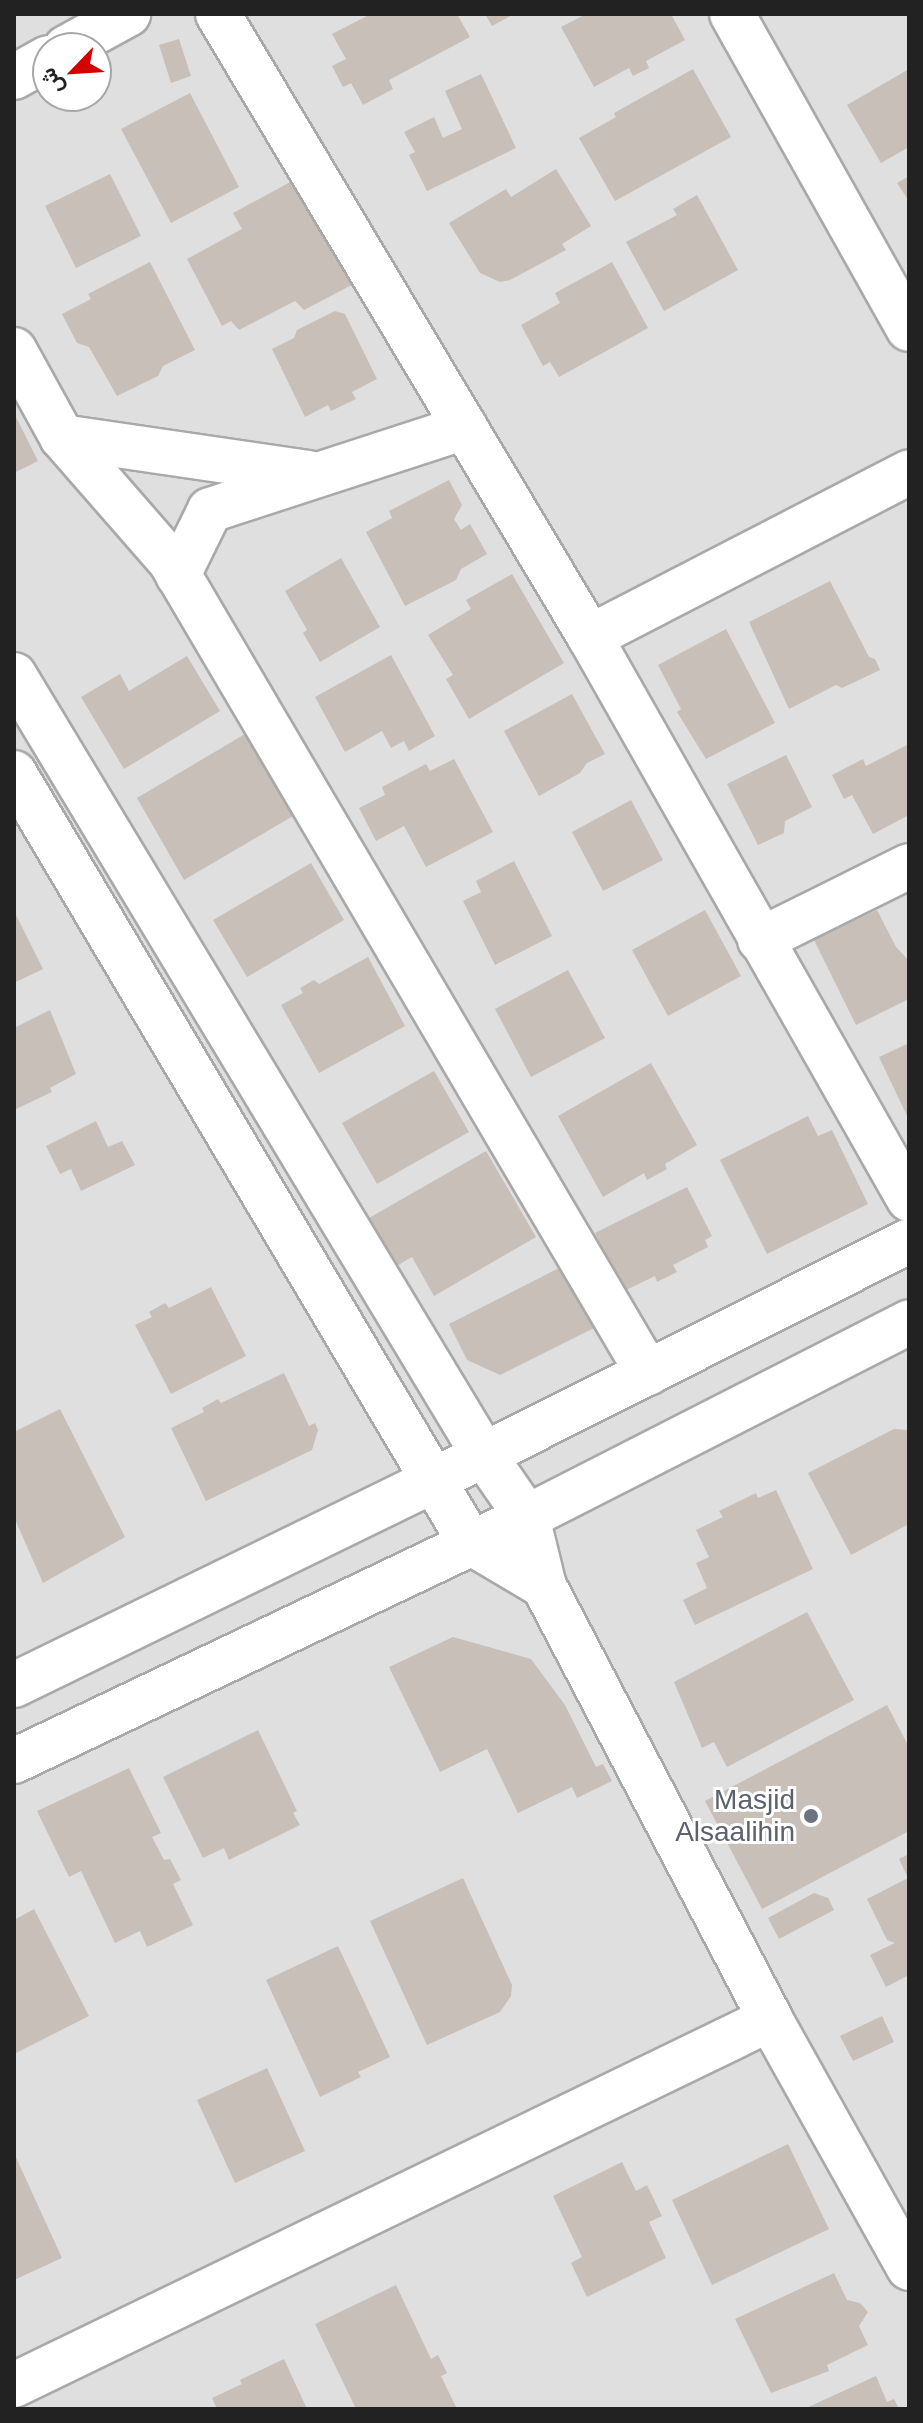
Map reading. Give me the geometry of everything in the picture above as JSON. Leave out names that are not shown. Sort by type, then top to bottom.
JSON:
[{"type":"street","points":[[95,32],[128,14]]},
{"type":"street","points":[[218,14],[590,637],[909,1199]]},
{"type":"street","points":[[732,14],[909,329]]},
{"type":"street","points":[[14,77],[32,67]]},
{"type":"street","points":[[14,350],[62,437],[178,575],[648,1373]]},
{"type":"street","points":[[178,575],[210,510],[465,427]]},
{"type":"street","points":[[62,437],[319,475]]},
{"type":"street","points":[[590,637],[909,472]]},
{"type":"street","points":[[14,675],[484,1455],[527,1517],[544,1586],[770,2019],[909,2268]]},
{"type":"street","points":[[14,773],[470,1542],[544,1586]]},
{"type":"street","points":[[760,940],[909,866]]},
{"type":"street","points":[[14,1685],[434,1480],[909,1241]]},
{"type":"street","points":[[14,1761],[527,1517],[909,1322]]},
{"type":"street","points":[[14,2385],[770,2019]]},
{"type":"shaded area","points":[[14,14],[909,14],[909,2409],[14,2409]]},
{"type":"building","points":[[371,14],[457,14],[470,37],[389,80],[393,89],[363,105],[351,83],[343,87],[332,66],[346,59],[332,34]]},
{"type":"building","points":[[485,14],[514,14],[492,26]]},
{"type":"building","points":[[586,14],[671,14],[685,40],[646,61],[649,68],[633,76],[629,68],[594,87],[561,27]]},
{"type":"building","points":[[179,39],[191,76],[171,83],[159,45]]},
{"type":"building","points":[[693,69],[731,137],[615,201],[579,138],[616,117],[614,113]]},
{"type":"building","points":[[909,69],[909,147],[881,163],[847,105]]},
{"type":"building","points":[[481,74],[516,148],[427,191],[409,155],[415,152],[404,132],[434,117],[443,138],[462,129],[445,91]]},
{"type":"building","points":[[190,93],[239,187],[171,223],[121,129]]},
{"type":"building","points":[[556,169],[591,226],[562,244],[566,250],[510,280],[500,282],[480,273],[449,223],[506,189],[511,197]]},
{"type":"building","points":[[110,174],[141,236],[76,268],[45,206]]},
{"type":"building","points":[[909,176],[909,201],[897,183]]},
{"type":"building","points":[[294,180],[367,277],[304,310],[295,301],[239,330],[231,321],[222,326],[187,259],[242,229],[233,213]]},
{"type":"building","points":[[697,195],[738,270],[664,311],[626,242],[677,215],[673,209]]},
{"type":"building","points":[[150,262],[195,350],[163,366],[158,376],[117,396],[89,347],[77,343],[62,314],[91,299],[88,294]]},
{"type":"building","points":[[612,262],[648,328],[559,377],[550,362],[543,366],[521,325],[560,303],[555,293]]},
{"type":"building","points":[[335,311],[345,314],[377,379],[352,392],[356,399],[331,411],[328,405],[305,417],[272,349],[294,338],[297,330]]},
{"type":"building","points":[[14,413],[38,461],[14,473]]},
{"type":"building","points":[[449,480],[462,505],[454,519],[461,530],[470,524],[487,554],[461,569],[456,580],[405,606],[366,532],[392,518],[389,511]]},
{"type":"building","points":[[341,558],[380,627],[320,662],[303,633],[307,630],[285,591]]},
{"type":"building","points":[[512,574],[564,663],[469,719],[446,679],[453,675],[428,635],[471,609],[466,600]]},
{"type":"building","points":[[830,581],[869,657],[875,659],[880,670],[842,688],[836,685],[789,709],[749,622]]},
{"type":"building","points":[[726,629],[775,723],[706,759],[677,712],[681,709],[658,665]]},
{"type":"building","points":[[391,655],[435,736],[409,751],[404,741],[391,748],[382,731],[345,752],[315,697]]},
{"type":"building","points":[[187,656],[220,711],[124,769],[81,697],[120,674],[129,691]]},
{"type":"building","points":[[572,694],[605,754],[587,763],[580,773],[539,796],[504,731]]},
{"type":"building","points":[[245,734],[293,816],[184,880],[137,798]]},
{"type":"building","points":[[909,744],[909,815],[873,834],[852,795],[844,799],[832,775],[863,759],[866,766]]},
{"type":"building","points":[[786,755],[812,807],[785,821],[784,833],[758,845],[727,784]]},
{"type":"building","points":[[454,759],[493,832],[426,867],[404,826],[376,841],[359,808],[385,795],[382,787],[426,764],[430,771]]},
{"type":"building","points":[[631,800],[663,860],[603,891],[572,832]]},
{"type":"building","points":[[514,861],[552,936],[495,965],[463,901],[481,892],[476,881]]},
{"type":"building","points":[[311,863],[344,920],[247,977],[213,920]]},
{"type":"building","points":[[705,910],[741,976],[668,1016],[632,950]]},
{"type":"building","points":[[877,910],[896,947],[909,961],[909,999],[856,1025],[814,940]]},
{"type":"building","points":[[14,911],[43,969],[14,983]]},
{"type":"building","points":[[368,957],[405,1026],[319,1073],[281,1005],[303,993],[300,988],[314,980],[319,984]]},
{"type":"building","points":[[568,970],[605,1038],[531,1077],[495,1009]]},
{"type":"building","points":[[50,1010],[76,1074],[50,1088],[52,1092],[14,1110],[14,1028]]},
{"type":"building","points":[[909,1043],[909,1120],[879,1057]]},
{"type":"building","points":[[651,1063],[697,1145],[665,1164],[667,1169],[647,1180],[644,1173],[603,1197],[558,1116]]},
{"type":"building","points":[[434,1071],[469,1132],[377,1184],[342,1123]]},
{"type":"building","points":[[808,1116],[818,1136],[832,1130],[868,1204],[767,1254],[720,1160]]},
{"type":"building","points":[[96,1121],[108,1147],[122,1141],[135,1165],[81,1191],[71,1169],[60,1174],[46,1146]]},
{"type":"building","points":[[486,1151],[536,1237],[434,1296],[412,1257],[383,1274],[355,1226]]},
{"type":"building","points":[[687,1187],[712,1236],[705,1240],[708,1247],[673,1265],[677,1272],[657,1282],[655,1276],[624,1291],[595,1233]]},
{"type":"building","points":[[565,1265],[596,1327],[500,1375],[467,1360],[449,1324]]},
{"type":"building","points":[[211,1287],[246,1356],[171,1394],[135,1325],[152,1317],[149,1312],[165,1303],[169,1308]]},
{"type":"building","points":[[284,1373],[309,1426],[315,1423],[318,1430],[312,1450],[206,1501],[171,1428],[204,1412],[202,1408],[218,1399],[221,1403]]},
{"type":"building","points":[[60,1409],[125,1537],[43,1583],[14,1517],[14,1432]]},
{"type":"building","points":[[894,1429],[909,1430],[909,1524],[851,1555],[808,1473]]},
{"type":"building","points":[[776,1490],[813,1569],[695,1625],[683,1600],[707,1588],[696,1563],[709,1557],[696,1530],[723,1517],[719,1511],[756,1493],[758,1498]]},
{"type":"building","points":[[807,1612],[854,1700],[727,1767],[714,1742],[702,1748],[674,1682]]},
{"type":"building","points":[[453,1637],[531,1659],[565,1705],[596,1767],[603,1764],[612,1781],[577,1798],[572,1787],[518,1813],[487,1749],[440,1772],[389,1667]]},
{"type":"building","name":"Masjid Alsaalihin","points":[[887,1705],[909,1747],[909,1831],[762,1909],[705,1801]]},
{"type":"building","points":[[258,1730],[297,1811],[293,1813],[300,1825],[229,1860],[224,1848],[203,1858],[163,1777]]},
{"type":"building","points":[[129,1768],[161,1833],[152,1837],[164,1860],[170,1859],[181,1880],[173,1884],[193,1925],[147,1947],[140,1931],[115,1943],[81,1871],[69,1877],[37,1811]]},
{"type":"building","points":[[909,1854],[909,1975],[886,1987],[870,1955],[895,1943],[887,1940],[867,1899],[908,1878],[899,1859]]},
{"type":"building","points":[[463,1878],[512,1985],[511,1996],[500,2012],[427,2045],[370,1921]]},
{"type":"building","points":[[814,1893],[828,1898],[834,1910],[779,1939],[768,1918]]},
{"type":"building","points":[[34,1909],[89,2016],[14,2054],[14,1920]]},
{"type":"building","points":[[338,1946],[390,2057],[358,2072],[361,2077],[320,2097],[266,1980]]},
{"type":"building","points":[[882,2016],[894,2042],[853,2061],[840,2036]]},
{"type":"building","points":[[267,2068],[305,2151],[235,2183],[197,2100]]},
{"type":"building","points":[[788,2144],[829,2229],[712,2285],[672,2200]]},
{"type":"building","points":[[14,2153],[62,2258],[14,2280]]},
{"type":"building","points":[[622,2162],[636,2191],[647,2185],[662,2216],[649,2222],[666,2258],[587,2297],[571,2263],[582,2257],[553,2196]]},
{"type":"building","points":[[834,2273],[847,2300],[860,2303],[868,2312],[859,2326],[868,2345],[827,2365],[829,2371],[771,2393],[735,2319]]},
{"type":"building","points":[[396,2285],[431,2359],[438,2355],[447,2373],[441,2376],[457,2409],[356,2409],[315,2324]]},
{"type":"building","points":[[284,2359],[307,2409],[217,2409],[212,2398],[242,2384],[240,2380]]},
{"type":"building","points":[[876,2376],[887,2402],[894,2399],[899,2409],[804,2409]]},
{"type":"place","name":"Masjid Alsaalihin","points":[[811,1816]]}]
